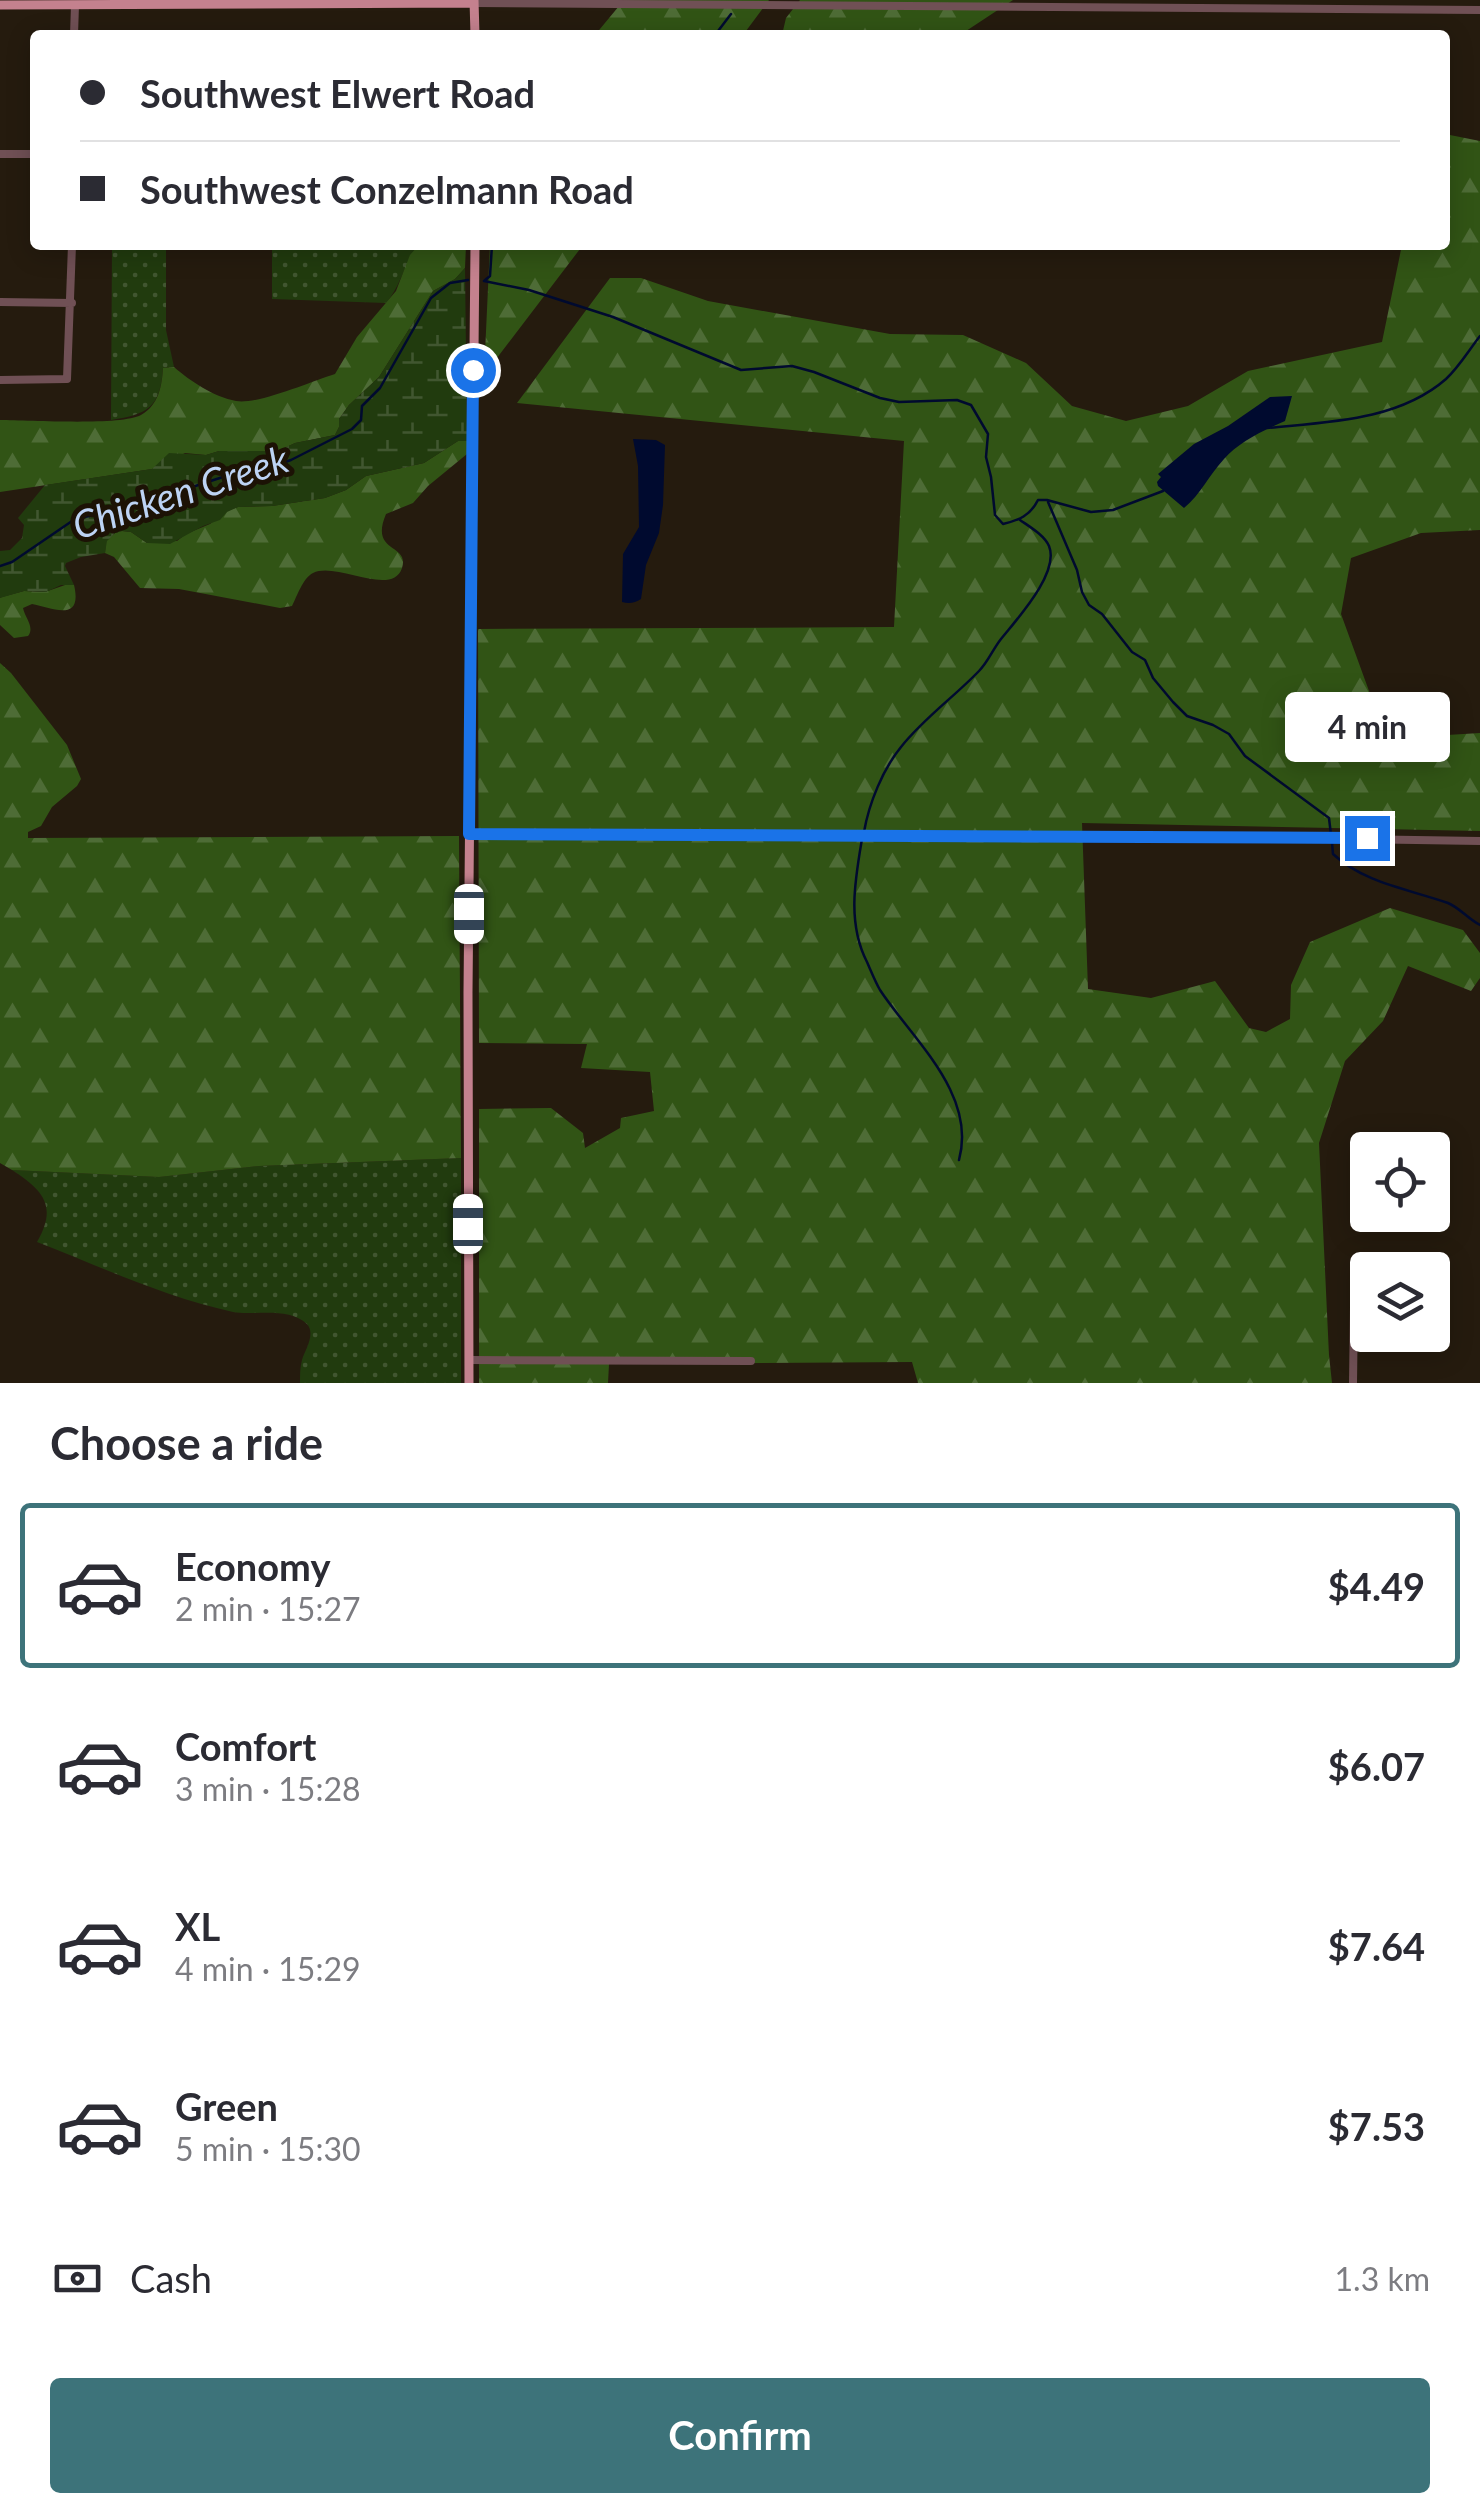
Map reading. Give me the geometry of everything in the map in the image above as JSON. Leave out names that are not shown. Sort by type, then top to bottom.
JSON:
[{"type":"main road","points":[[0,6],[474,2],[475,30]]},
{"type":"main road","points":[[469,1383],[475,250]]},
{"type":"street","points":[[474,2],[1480,10]]},
{"type":"street","points":[[74,5],[74,30]]},
{"type":"street","points":[[0,154],[30,154]]},
{"type":"street","points":[[0,380],[68,379],[72,250]]},
{"type":"street","points":[[0,302],[72,303]]},
{"type":"street","points":[[469,834],[1480,841]]},
{"type":"street","points":[[1353,1352],[1353,1383]]},
{"type":"street","points":[[469,1360],[751,1361]]},
{"type":"green space","points":[[624,0],[769,0],[747,30],[599,30]]},
{"type":"green space","points":[[800,0],[1013,0],[968,30],[783,30],[786,18]]},
{"type":"green space","points":[[1450,135],[1480,141],[1480,530],[1421,533],[1351,558],[1341,614],[1373,702],[1431,736],[1480,733],[1480,831],[1082,823],[1088,989],[1151,998],[1215,981],[1249,1028],[1266,1032],[1290,1019],[1291,985],[1310,942],[1390,908],[1463,930],[1480,953],[1480,978],[1471,991],[1408,966],[1383,1021],[1345,1061],[1319,1143],[1332,1383],[918,1383],[912,1362],[609,1364],[608,1383],[479,1383],[479,1109],[551,1108],[583,1133],[585,1148],[620,1128],[621,1118],[654,1111],[650,1072],[581,1068],[587,1044],[479,1043],[478,629],[894,627],[904,441],[517,403],[610,278],[641,278],[708,301],[890,334],[963,335],[1026,363],[1072,406],[1126,421],[1188,406],[1248,371],[1382,342],[1401,250],[1450,250]]},
{"type":"green space","points":[[112,250],[166,250],[166,330],[174,367],[163,368],[159,392],[150,407],[111,420]]},
{"type":"green space","points":[[272,250],[416,250],[386,303],[272,299]]},
{"type":"green space","points":[[414,250],[466,250],[465,268],[455,279],[433,291],[379,377],[339,419],[335,435],[295,443],[278,451],[185,453],[152,469],[0,492],[0,420],[95,421],[141,415],[156,400],[163,368],[174,367],[203,388],[236,401],[271,396],[335,374],[357,337],[396,291]]},
{"type":"green space","points":[[490,250],[579,250],[484,375]]},
{"type":"green space","points":[[465,268],[467,441],[458,441],[424,463],[366,476],[325,498],[238,507],[170,544],[147,543],[131,532],[115,533],[107,541],[105,553],[66,563],[74,585],[0,598],[0,551],[10,550],[22,538],[24,525],[18,518],[45,485],[152,469],[169,453],[278,451],[295,443],[335,435],[339,419],[379,377],[433,291],[455,279]]},
{"type":"green space","points":[[458,441],[467,441],[467,454],[413,503],[386,514],[382,536],[403,560],[396,576],[387,580],[335,571],[313,573],[303,583],[292,606],[280,608],[179,589],[140,588],[114,557],[105,553],[106,541],[115,533],[131,532],[147,543],[177,541],[238,507],[325,498],[366,476],[424,463]]},
{"type":"green space","points":[[74,585],[76,597],[70,609],[32,604],[23,608],[30,626],[28,636],[14,638],[0,625],[0,598],[24,591],[45,592]]},
{"type":"green space","points":[[0,663],[67,745],[81,779],[52,807],[41,826],[28,832],[28,838],[459,836],[461,1158],[259,1166],[159,1177],[12,1170],[0,1163]]},
{"type":"green space","points":[[461,1158],[461,1383],[300,1383],[301,1363],[310,1337],[307,1324],[299,1318],[233,1312],[183,1298],[37,1242],[46,1218],[44,1200],[12,1170],[159,1177],[259,1166]]},
{"type":"water","points":[[1292,396],[1285,421],[1230,453],[1184,508],[1158,486],[1158,474],[1194,444],[1270,397]]},
{"type":"water","points":[[633,439],[656,440],[665,445],[663,505],[641,599],[627,603],[622,602],[623,554],[639,527],[638,466]]},
{"type":"waterway","name":"Chicken Creek","points":[[719,30],[731,14]]},
{"type":"waterway","points":[[492,250],[490,276],[484,281],[529,290],[613,317],[741,370],[792,366],[880,398],[899,402],[957,400],[971,405],[988,434],[986,457],[995,515],[1003,524],[1028,514],[1038,500],[1047,500]]},
{"type":"waterway","name":"Chicken Creek","points":[[0,566],[75,519],[131,507],[229,475],[253,473],[291,460],[352,429],[361,420],[362,406],[380,388],[431,298],[450,283],[468,280]]},
{"type":"waterway","points":[[1267,428],[1361,417],[1406,404],[1446,379],[1480,336]]},
{"type":"waterway","points":[[1047,500],[1091,512],[1113,510],[1163,491]]},
{"type":"waterway","points":[[1048,502],[1089,605],[1102,614],[1132,652],[1145,660],[1153,678],[1187,716],[1229,734],[1245,756],[1329,818],[1331,835]]},
{"type":"waterway","points":[[864,832],[878,787],[894,756],[982,667],[1043,582],[1051,557],[1049,546],[1020,520]]},
{"type":"waterway","points":[[862,839],[854,901],[861,947],[880,990],[951,1090],[962,1136],[959,1160]]},
{"type":"waterway","points":[[1332,843],[1333,854],[1358,872],[1448,903],[1480,925]]},
{"type":"route","points":[[473,370],[469,834],[1367,838]]}]
